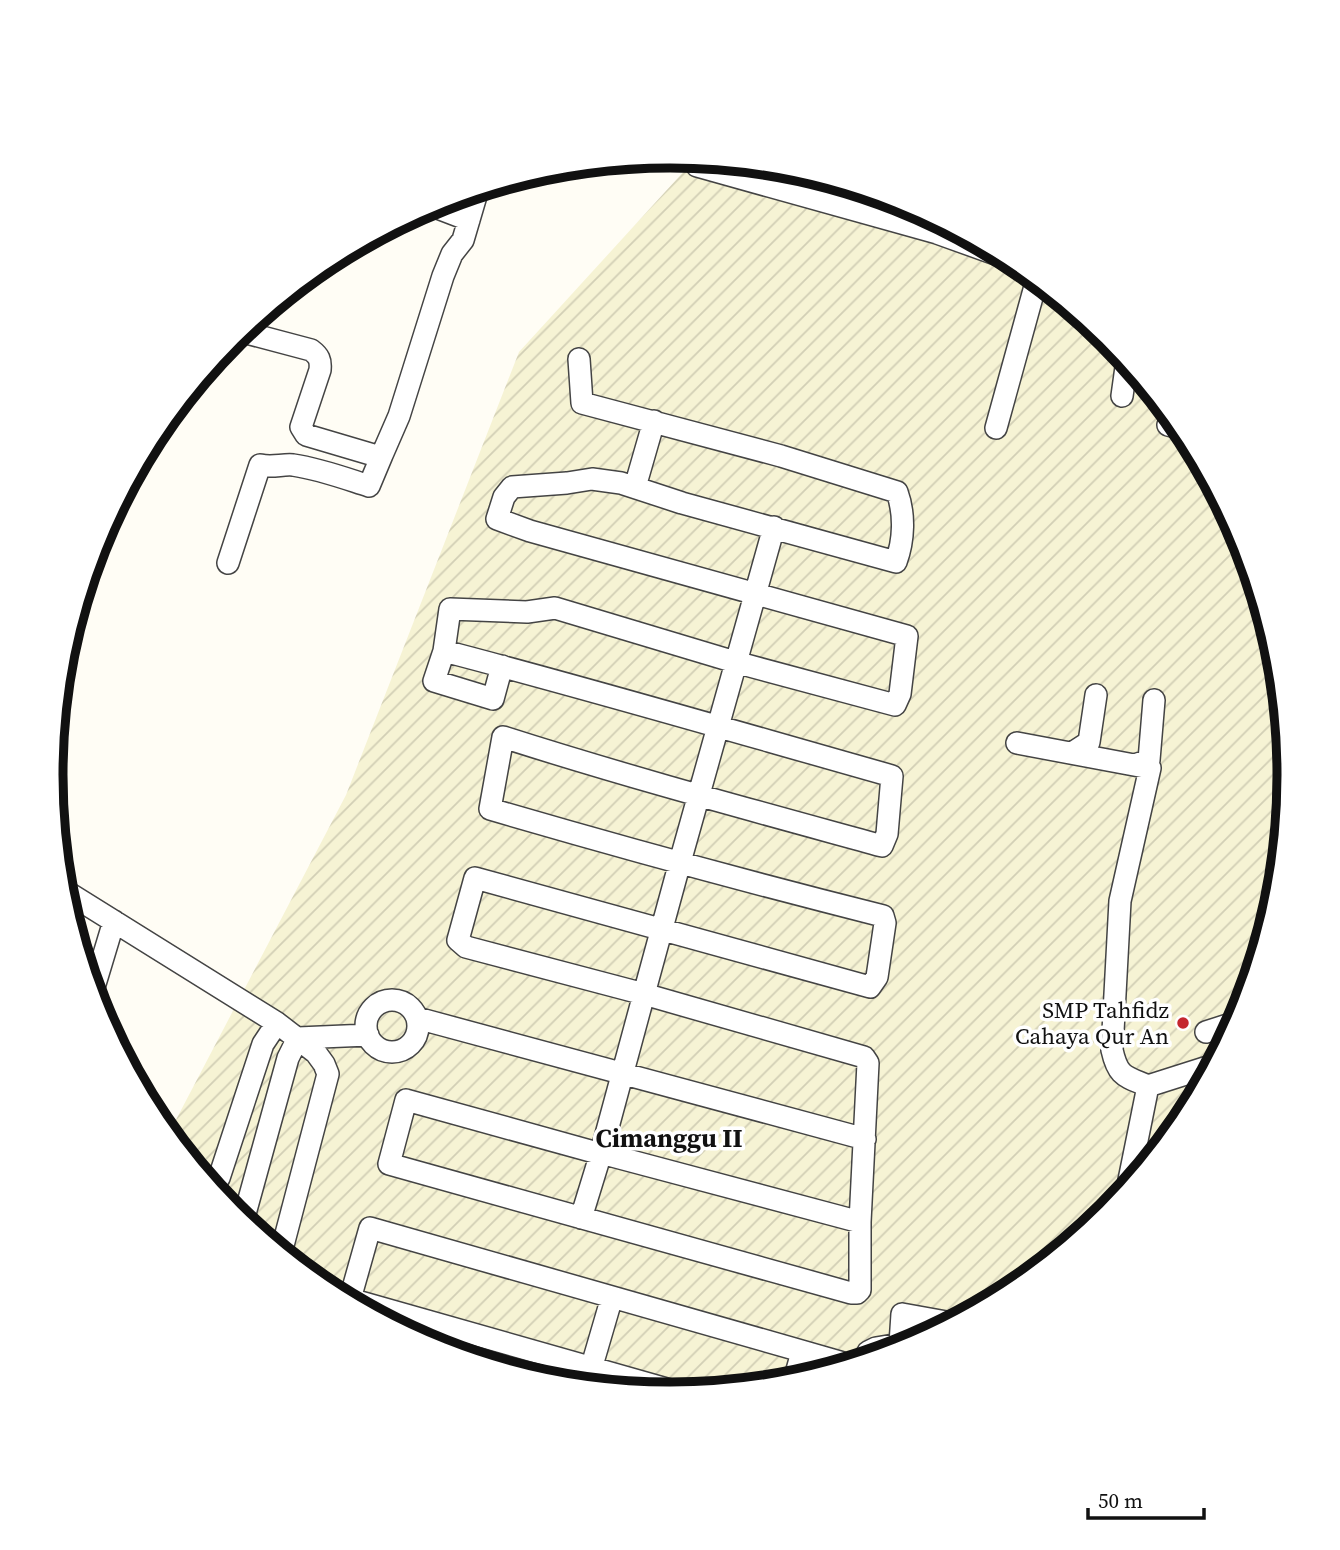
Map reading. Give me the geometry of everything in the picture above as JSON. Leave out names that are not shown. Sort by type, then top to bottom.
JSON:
[{"type":"street","points":[[708,169],[953,239]]},
{"type":"street","points":[[228,563],[261,465],[273,468],[289,465],[328,472],[369,486],[398,416],[443,276],[463,240],[475,200]]},
{"type":"street","points":[[446,211],[469,220]]},
{"type":"street","points":[[996,428],[1034,289]]},
{"type":"street","points":[[256,332],[310,350],[321,362],[302,432],[377,456],[382,455]]},
{"type":"street","points":[[502,666],[494,699],[433,681],[444,651],[450,609],[527,612],[555,608],[735,662],[895,705],[900,694],[906,636],[530,531],[497,519],[504,497],[512,487],[592,479],[621,483],[682,503],[896,562],[902,544],[901,503],[897,492],[654,421],[582,403],[579,359]]},
{"type":"street","points":[[1122,396],[1125,374]]},
{"type":"street","points":[[635,487],[654,421]]},
{"type":"street","points":[[581,1218],[774,527]]},
{"type":"street","points":[[444,651],[892,776],[887,834],[882,846],[698,796],[502,737],[490,810],[883,916],[885,923],[877,977],[870,987],[475,878],[458,940],[466,947],[644,994],[864,1057],[868,1063],[860,1222],[860,1290],[851,1293],[389,1164],[406,1100],[860,1222]]},
{"type":"street","points":[[1072,753],[1089,741],[1096,695]]},
{"type":"street","points":[[1135,765],[1149,760],[1154,700]]},
{"type":"street","points":[[1017,743],[1150,768],[1120,901],[1112,1050],[1117,1070],[1148,1086],[1201,1069]]},
{"type":"street","points":[[76,897],[277,1023],[321,1059],[328,1074],[284,1243]]},
{"type":"street","points":[[97,976],[114,921]]},
{"type":"street","points":[[399,1001],[412,1009],[417,1018],[414,1040],[401,1050],[393,1052],[378,1048],[368,1035],[367,1019],[376,1006],[383,1002],[399,1001]]},
{"type":"street","points":[[417,1018],[865,1139]]},
{"type":"street","points":[[219,1178],[263,1044],[277,1023]]},
{"type":"street","points":[[1206,1032],[1222,1027]]},
{"type":"street","points":[[298,1038],[368,1035]]},
{"type":"street","points":[[246,1209],[288,1058],[298,1038]]},
{"type":"street","points":[[1131,1169],[1148,1086]]},
{"type":"street","points":[[352,1292],[370,1228],[831,1360]]},
{"type":"street","points":[[589,1377],[612,1297]]},
{"type":"street","points":[[900,1337],[902,1314],[936,1320]]},
{"type":"street","points":[[394,1315],[586,1376]]},
{"type":"street","points":[[798,1368],[802,1352]]},
{"type":"shaded area","points":[[686,168],[749,173],[865,200],[938,231],[1007,270],[1040,293],[1099,346],[1152,405],[1175,438],[1214,507],[1245,580],[1272,696],[1276,735],[1276,815],[1272,854],[1256,932],[1231,1007],[1214,1043],[1196,1079],[1152,1145],[1099,1204],[1070,1231],[1040,1257],[973,1301],[902,1336],[865,1350],[749,1377],[670,1382],[591,1377],[475,1350],[438,1336],[366,1301],[300,1257],[241,1204],[188,1145],[174,1124],[346,795],[519,352]]},
{"type":"place","name":"SMP Tahfidz Cahaya Qur An","points":[[1183,1023]]},
{"type":"district","name":"Cimanggu II","points":[[669,1138]]}]
